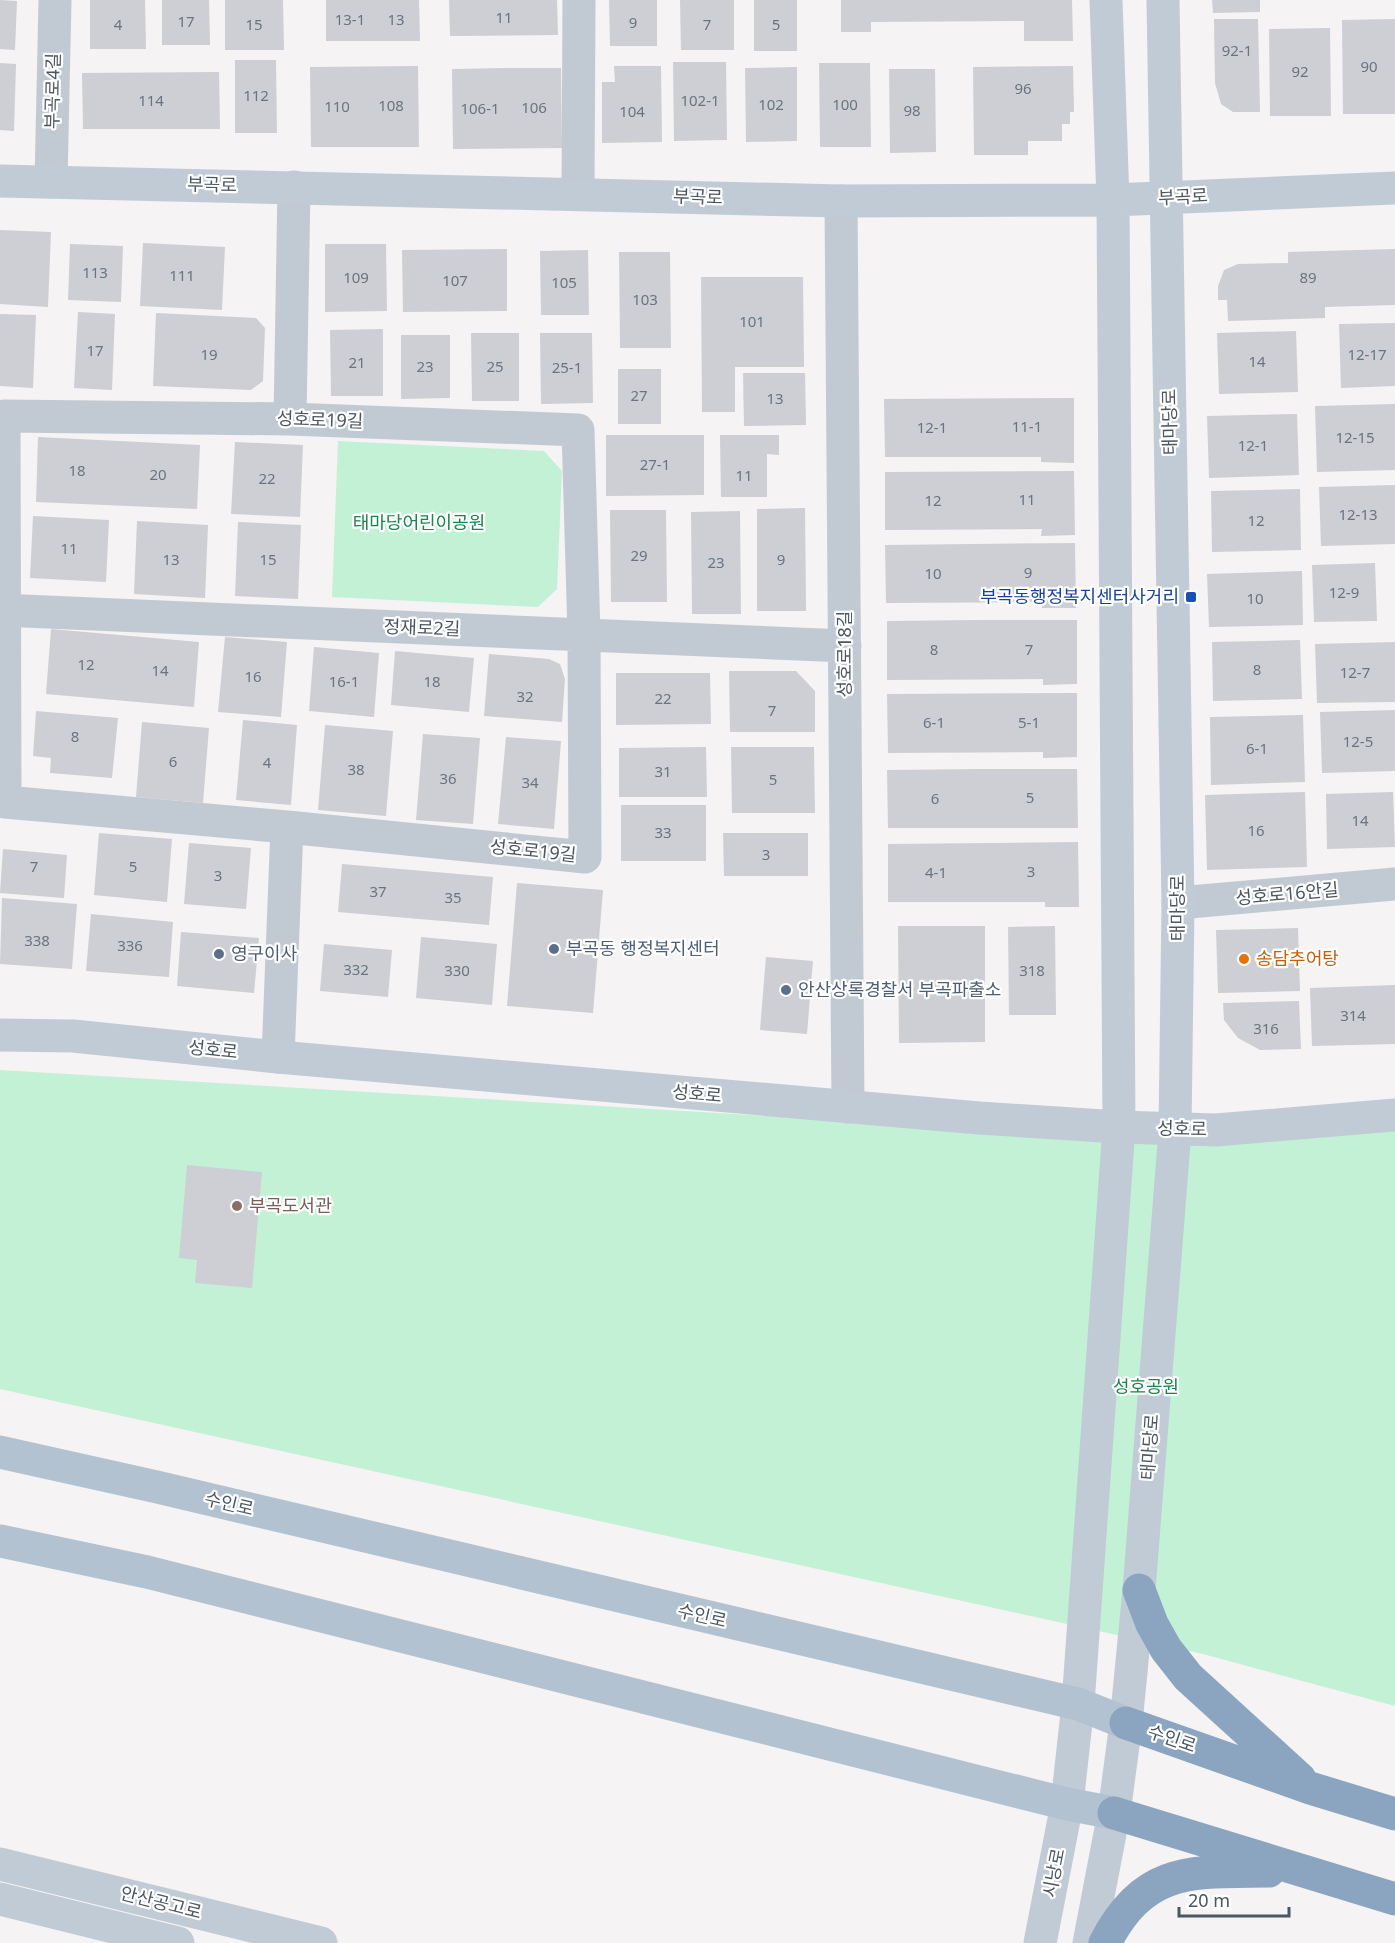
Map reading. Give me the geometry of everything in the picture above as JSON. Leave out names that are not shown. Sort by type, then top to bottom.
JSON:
[{"type":"highway","points":[[1139,1590],[1152,1624],[1166,1649],[1188,1677],[1310,1788]]},
{"type":"highway","name":"수인로","points":[[1126,1723],[1310,1788],[1395,1814]]},
{"type":"highway","points":[[1114,1813],[1395,1899]]},
{"type":"highway","points":[[1105,1943],[1115,1924],[1131,1903],[1165,1881],[1190,1873],[1303,1871]]},
{"type":"main road","name":"수인로","points":[[0,1452],[158,1487],[1078,1704],[1126,1723]]},
{"type":"main road","points":[[0,1541],[147,1572],[1067,1804],[1114,1813]]},
{"type":"street","name":"부곡로4길","points":[[51,182],[55,0]]},
{"type":"street","points":[[578,193],[579,0]]},
{"type":"street","points":[[1067,1804],[1078,1704],[1119,1127],[1113,200],[1106,0]]},
{"type":"street","name":"태마당로","points":[[1114,1813],[1126,1723],[1139,1590],[1175,1130],[1178,903],[1162,0]]},
{"type":"street","name":"부곡로","points":[[0,181],[841,201],[1113,200],[1395,188]]},
{"type":"street","points":[[290,418],[294,187]]},
{"type":"street","name":"성호로18길","points":[[841,201],[848,1107]]},
{"type":"street","name":"성호로19길","points":[[4,416],[290,418],[578,430],[584,634],[585,857],[5,802],[2,610],[4,416]]},
{"type":"street","name":"정재로2길","points":[[2,610],[845,646]]},
{"type":"street","points":[[278,1057],[287,827]]},
{"type":"street","name":"성호로16안길","points":[[1178,903],[1395,884]]},
{"type":"street","name":"성호로","points":[[0,1035],[73,1036],[278,1057],[848,1107],[1119,1127],[1216,1130],[1395,1115]]},
{"type":"street","name":"시낭로","points":[[1040,1943],[1067,1804]]},
{"type":"street","points":[[1089,1943],[1114,1813]]},
{"type":"street","name":"안산공고로","points":[[0,1864],[321,1943]]},
{"type":"street","name":"안산공고로","points":[[0,1899],[178,1943]]},
{"type":"green space","name":"태마당어린이공원","points":[[338,441],[544,451],[562,471],[557,589],[538,607],[332,597]]},
{"type":"green space","name":"성호공원","points":[[0,1070],[1220,1143],[1395,1131],[1395,1706],[1203,1654],[0,1389]]},
{"type":"building","points":[[0,0],[17,1],[15,50],[0,49]]},
{"type":"building","points":[[90,0],[145,0],[146,49],[90,49]]},
{"type":"building","points":[[162,0],[209,0],[210,45],[162,45]]},
{"type":"building","points":[[225,0],[283,0],[284,50],[225,50]]},
{"type":"building","points":[[326,0],[419,0],[420,41],[326,41]]},
{"type":"building","points":[[449,0],[557,0],[558,35],[450,36]]},
{"type":"building","points":[[609,0],[657,0],[657,46],[610,46]]},
{"type":"building","points":[[680,0],[734,0],[734,50],[681,50]]},
{"type":"building","points":[[754,0],[797,0],[797,51],[754,51]]},
{"type":"building","points":[[841,0],[1072,0],[1073,41],[1024,41],[1024,21],[871,22],[871,32],[841,32]]},
{"type":"building","points":[[1212,0],[1260,0],[1260,12],[1213,13]]},
{"type":"building","points":[[1214,19],[1258,19],[1260,112],[1233,112],[1221,104],[1215,83]]},
{"type":"building","points":[[1395,19],[1395,114],[1343,114],[1342,20]]},
{"type":"building","points":[[1330,28],[1331,116],[1270,116],[1269,29]]},
{"type":"building","points":[[235,60],[276,60],[277,133],[235,133]]},
{"type":"building","points":[[673,62],[726,62],[727,140],[674,141]]},
{"type":"building","points":[[0,63],[16,64],[14,131],[0,130]]},
{"type":"building","points":[[819,63],[870,63],[871,147],[820,147]]},
{"type":"building","points":[[418,66],[419,147],[311,147],[310,67]]},
{"type":"building","points":[[614,66],[661,66],[662,142],[602,143],[602,82],[615,82]]},
{"type":"building","points":[[1073,66],[1074,112],[1070,112],[1070,124],[1062,124],[1062,141],[1028,141],[1028,155],[974,155],[973,67]]},
{"type":"building","points":[[797,67],[797,141],[746,142],[745,68]]},
{"type":"building","points":[[561,68],[562,148],[453,149],[452,69]]},
{"type":"building","points":[[889,69],[935,69],[936,152],[890,153]]},
{"type":"building","points":[[219,72],[220,129],[83,129],[82,73]]},
{"type":"building","points":[[0,230],[51,232],[48,307],[0,304]]},
{"type":"building","points":[[143,243],[225,247],[222,310],[140,306]]},
{"type":"building","points":[[70,244],[123,246],[121,302],[68,300]]},
{"type":"building","points":[[325,244],[386,244],[387,311],[325,312]]},
{"type":"building","points":[[507,249],[507,311],[403,312],[402,250]]},
{"type":"building","points":[[1395,249],[1395,305],[1325,307],[1325,318],[1228,321],[1227,300],[1218,300],[1218,286],[1224,270],[1238,264],[1288,263],[1288,252]]},
{"type":"building","points":[[588,250],[589,315],[541,315],[540,251]]},
{"type":"building","points":[[619,252],[670,252],[671,348],[620,348]]},
{"type":"building","points":[[701,277],[803,277],[804,367],[735,367],[735,412],[702,412]]},
{"type":"building","points":[[78,312],[115,314],[112,390],[74,388]]},
{"type":"building","points":[[156,313],[256,318],[265,328],[263,381],[251,390],[153,386]]},
{"type":"building","points":[[0,314],[36,315],[33,388],[0,386]]},
{"type":"building","points":[[1395,323],[1395,386],[1341,388],[1339,324]]},
{"type":"building","points":[[383,329],[383,396],[331,396],[330,330]]},
{"type":"building","points":[[1296,331],[1298,392],[1219,394],[1217,333]]},
{"type":"building","points":[[471,333],[519,333],[519,401],[472,401]]},
{"type":"building","points":[[540,333],[592,333],[593,403],[541,404]]},
{"type":"building","points":[[401,335],[450,335],[450,398],[401,399]]},
{"type":"building","points":[[618,369],[661,369],[661,424],[618,424]]},
{"type":"building","points":[[743,373],[805,373],[806,425],[744,426]]},
{"type":"building","points":[[1074,398],[1074,463],[1041,462],[1041,457],[885,457],[884,399]]},
{"type":"building","points":[[1395,404],[1395,470],[1317,472],[1315,406]]},
{"type":"building","points":[[1297,414],[1299,475],[1209,478],[1207,416]]},
{"type":"building","points":[[606,435],[704,435],[704,495],[606,496]]},
{"type":"building","points":[[720,435],[779,435],[779,455],[767,454],[767,497],[721,497]]},
{"type":"building","points":[[38,437],[200,445],[197,509],[36,502]]},
{"type":"building","points":[[235,442],[303,445],[300,517],[231,514]]},
{"type":"building","points":[[1074,471],[1075,535],[1041,536],[1042,529],[885,530],[885,472]]},
{"type":"building","points":[[1395,485],[1395,544],[1321,546],[1319,487]]},
{"type":"building","points":[[1300,489],[1301,550],[1212,552],[1211,491]]},
{"type":"building","points":[[805,508],[806,611],[757,611],[757,509]]},
{"type":"building","points":[[610,510],[666,510],[667,602],[611,602]]},
{"type":"building","points":[[740,511],[741,614],[692,614],[691,512]]},
{"type":"building","points":[[33,516],[109,520],[106,582],[30,578]]},
{"type":"building","points":[[137,521],[208,525],[205,598],[134,594]]},
{"type":"building","points":[[238,522],[301,525],[298,599],[235,596]]},
{"type":"building","points":[[1075,543],[1076,608],[1042,608],[1042,602],[886,603],[885,545]]},
{"type":"building","points":[[1375,563],[1377,621],[1314,622],[1312,565]]},
{"type":"building","points":[[1302,571],[1303,625],[1209,627],[1207,574]]},
{"type":"building","points":[[1077,620],[1077,684],[1043,685],[1043,679],[887,680],[887,621]]},
{"type":"building","points":[[51,629],[199,642],[194,707],[46,694]]},
{"type":"building","points":[[225,637],[287,642],[281,717],[218,712]]},
{"type":"building","points":[[1300,640],[1302,699],[1213,701],[1212,642]]},
{"type":"building","points":[[1395,642],[1395,702],[1317,703],[1315,644]]},
{"type":"building","points":[[314,647],[379,653],[374,717],[309,711]]},
{"type":"building","points":[[395,651],[474,658],[469,712],[391,705]]},
{"type":"building","points":[[489,654],[549,659],[560,664],[565,679],[562,722],[484,716]]},
{"type":"building","points":[[729,671],[796,671],[815,691],[815,732],[730,732]]},
{"type":"building","points":[[616,673],[710,673],[711,724],[616,725]]},
{"type":"building","points":[[1077,693],[1077,757],[1043,758],[1043,752],[888,753],[887,694]]},
{"type":"building","points":[[1395,710],[1395,771],[1322,773],[1320,712]]},
{"type":"building","points":[[36,711],[118,718],[112,778],[50,773],[51,758],[33,756]]},
{"type":"building","points":[[1303,715],[1305,782],[1211,785],[1210,717]]},
{"type":"building","points":[[243,720],[297,725],[291,805],[236,800]]},
{"type":"building","points":[[142,722],[209,728],[203,803],[136,797]]},
{"type":"building","points":[[325,725],[393,731],[386,816],[318,810]]},
{"type":"building","points":[[423,734],[480,738],[473,824],[416,820]]},
{"type":"building","points":[[506,737],[561,741],[554,829],[498,824]]},
{"type":"building","points":[[706,747],[707,797],[619,797],[619,748]]},
{"type":"building","points":[[731,747],[814,747],[815,813],[732,813]]},
{"type":"building","points":[[1077,769],[1078,828],[888,828],[887,770]]},
{"type":"building","points":[[1305,792],[1307,867],[1207,870],[1205,795]]},
{"type":"building","points":[[1393,792],[1395,847],[1327,849],[1326,794]]},
{"type":"building","points":[[621,805],[706,805],[706,861],[621,861]]},
{"type":"building","points":[[99,833],[172,839],[167,902],[94,895]]},
{"type":"building","points":[[723,833],[808,833],[808,876],[724,876]]},
{"type":"building","points":[[1078,842],[1079,907],[1045,907],[1045,902],[888,902],[888,844]]},
{"type":"building","points":[[189,843],[251,848],[246,909],[184,904]]},
{"type":"building","points":[[3,849],[67,855],[64,898],[0,893]]},
{"type":"building","points":[[342,864],[493,877],[489,925],[338,912]]},
{"type":"building","points":[[517,883],[603,890],[593,1013],[507,1006]]},
{"type":"building","points":[[2,898],[77,904],[72,969],[0,964]]},
{"type":"building","points":[[91,914],[173,922],[169,977],[86,971]]},
{"type":"building","points":[[898,926],[985,926],[985,1042],[899,1043]]},
{"type":"building","points":[[1055,926],[1056,1015],[1009,1015],[1008,927]]},
{"type":"building","points":[[1298,928],[1300,991],[1218,993],[1216,930]]},
{"type":"building","points":[[181,932],[259,938],[254,993],[177,986]]},
{"type":"building","points":[[421,937],[497,944],[492,1005],[416,998]]},
{"type":"building","points":[[324,944],[392,950],[388,997],[320,991]]},
{"type":"building","points":[[766,957],[813,961],[807,1034],[760,1030]]},
{"type":"building","points":[[1395,985],[1395,1044],[1312,1046],[1310,988]]},
{"type":"building","points":[[1299,1001],[1301,1049],[1260,1050],[1238,1038],[1224,1020],[1223,1003]]},
{"type":"building","points":[[187,1165],[262,1172],[252,1288],[195,1283],[197,1260],[179,1258]]},
{"type":"place","name":"부곡동행정복지센터사거리","points":[[1191,597]]},
{"type":"place","name":"부곡동 행정복지센터","points":[[554,949]]},
{"type":"place","name":"영구이사","points":[[219,954]]},
{"type":"place","name":"송담추어탕","points":[[1244,959]]},
{"type":"place","name":"안산상록경찰서 부곡파출소","points":[[786,990]]},
{"type":"place","name":"부곡도서관","points":[[237,1206]]}]
